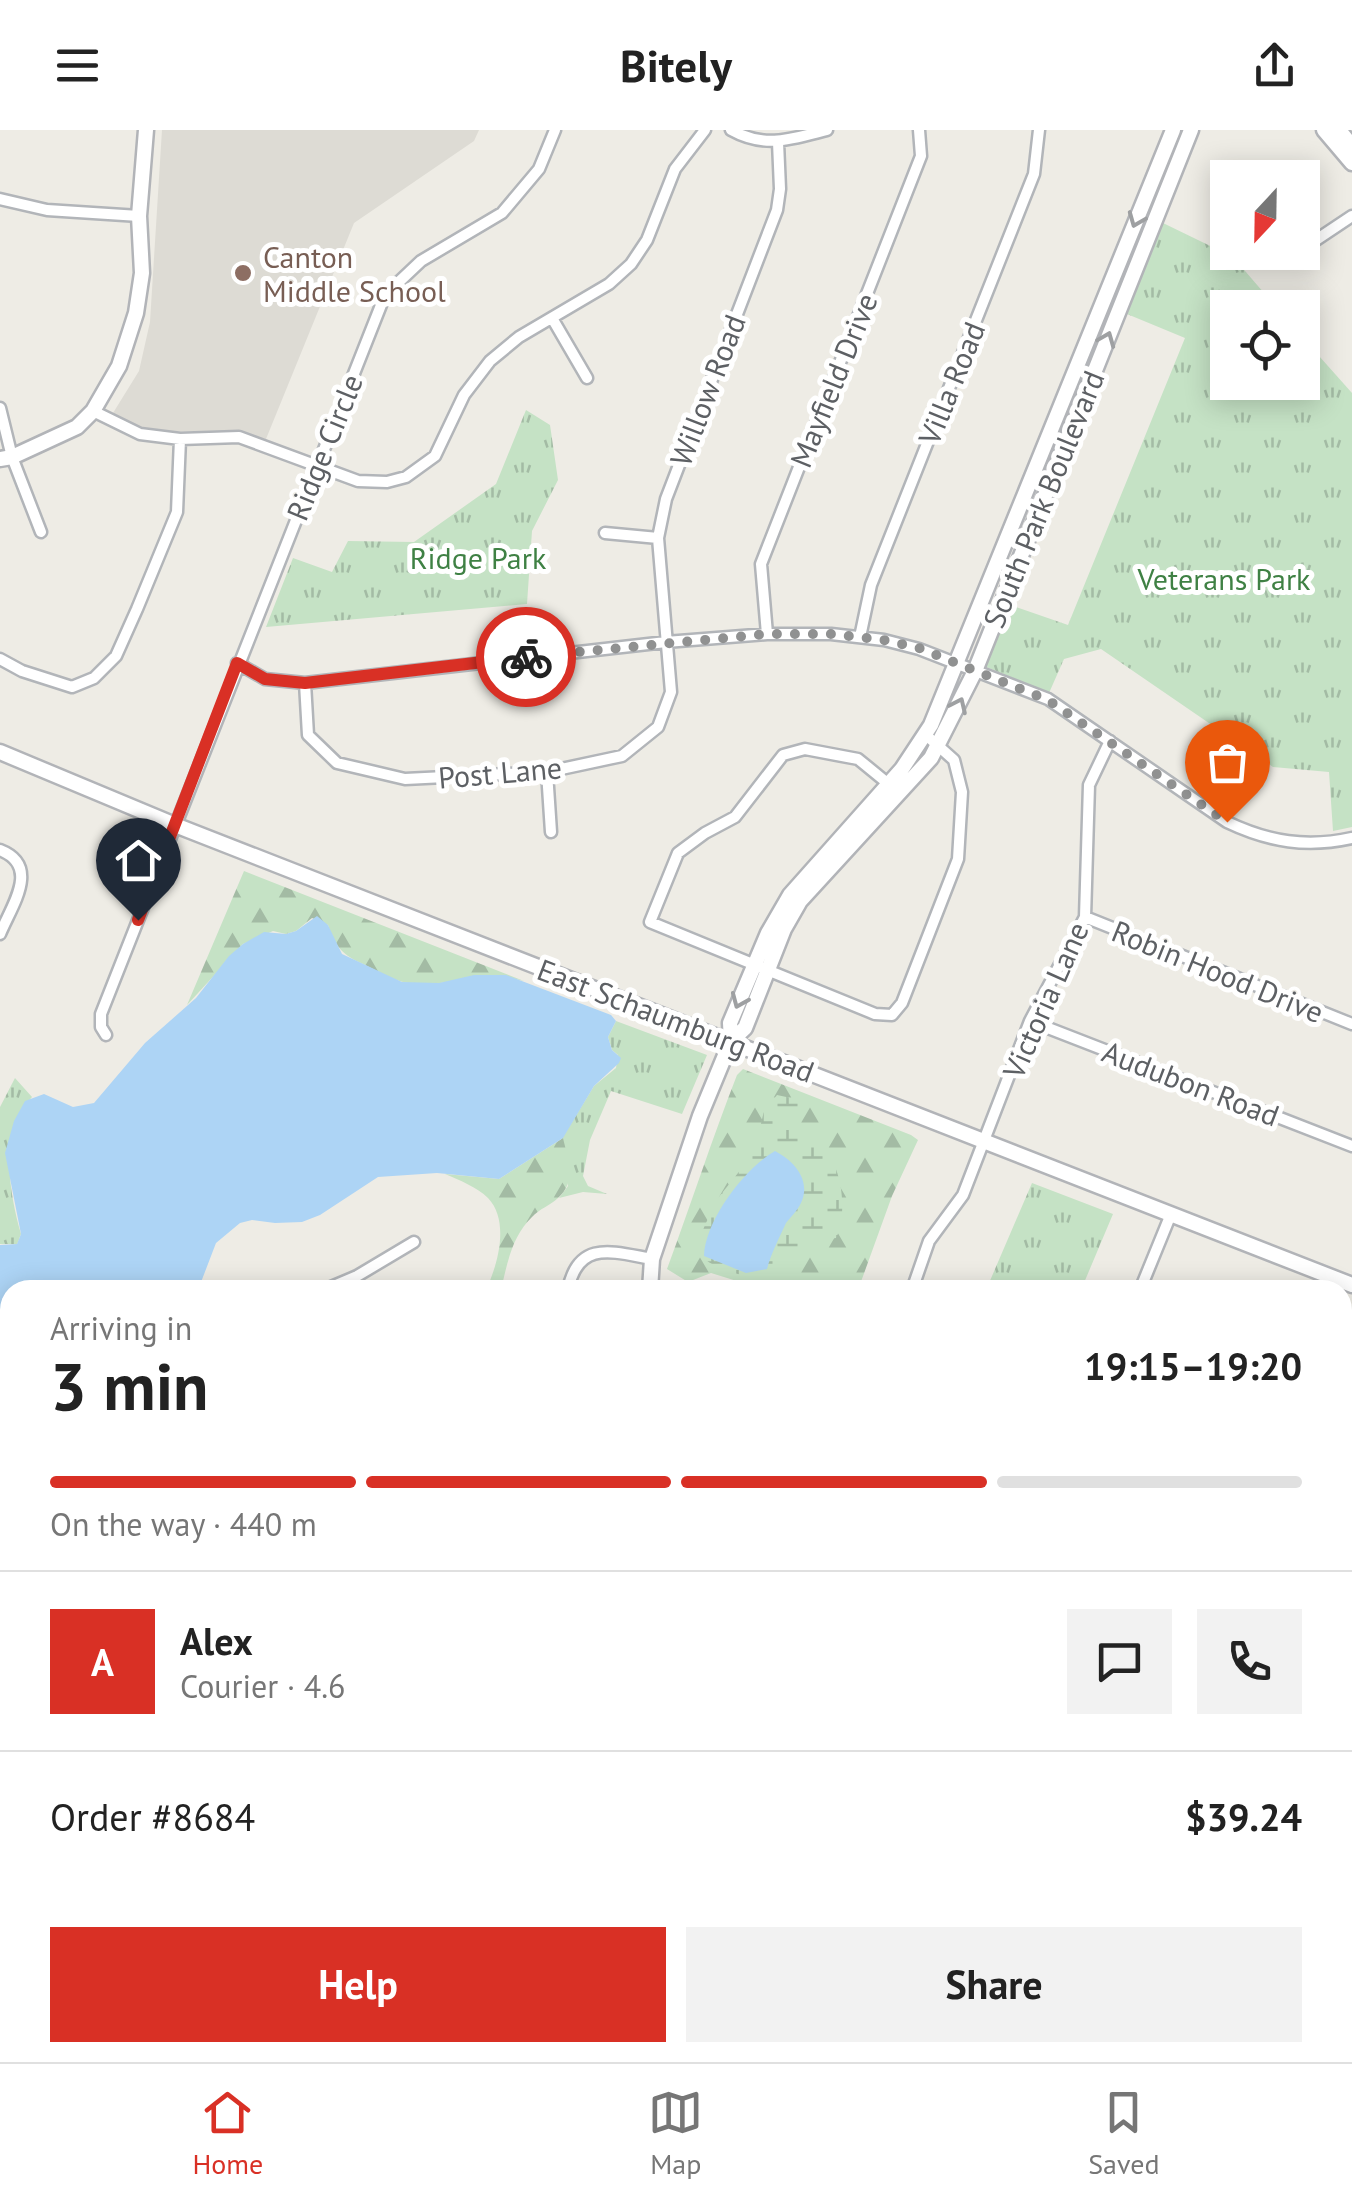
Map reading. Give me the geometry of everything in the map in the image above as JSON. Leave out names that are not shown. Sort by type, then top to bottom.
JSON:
[{"type":"street","points":[[6,458],[76,427],[93,411],[119,366],[136,313],[142,273],[139,216],[146,130]]},
{"type":"street","name":"Ridge Circle","points":[[106,1035],[101,1027],[101,1014],[384,294],[421,261],[502,213],[539,170],[555,130]]},
{"type":"street","points":[[93,411],[140,434],[180,440],[239,436],[372,483],[406,477],[436,456],[464,395],[490,361],[520,336],[609,284],[632,264],[647,240],[675,169],[705,130]]},
{"type":"street","points":[[731,130],[761,142],[828,130]]},
{"type":"street","name":"Mayfield Drive","points":[[767,634],[760,564],[922,156],[919,130]]},
{"type":"street","name":"Villa Road","points":[[860,637],[870,585],[1034,174],[1039,130]]},
{"type":"street","name":"South Park Boulevard","points":[[894,789],[926,735],[957,664],[1173,130]]},
{"type":"street","name":"South Park Boulevard","points":[[651,1280],[652,1259],[731,1041],[730,1023],[762,967],[768,933],[790,895],[939,746],[974,671],[1192,130]]},
{"type":"street","points":[[1324,130],[1352,164]]},
{"type":"street","points":[[1339,130],[1352,146]]},
{"type":"street","name":"Willow Road","points":[[666,642],[658,538],[675,474],[777,210],[778,142]]},
{"type":"street","points":[[0,199],[47,210],[139,216]]},
{"type":"street","points":[[1320,237],[1352,216]]},
{"type":"street","points":[[1113,278],[1129,285]]},
{"type":"street","points":[[552,318],[587,378]]},
{"type":"street","points":[[0,408],[6,458],[41,532]]},
{"type":"street","points":[[0,659],[22,671],[72,687],[94,678],[116,656],[177,512],[180,440]]},
{"type":"street","points":[[605,533],[658,538]]},
{"type":"street","points":[[237,663],[265,679],[305,683],[666,642],[767,634],[860,637],[919,648],[1048,700],[1227,822],[1254,835],[1305,844],[1352,838]]},
{"type":"street","name":"Post Lane","points":[[305,683],[308,735],[337,763],[406,779],[546,772],[622,756],[658,727],[670,692],[666,642]]},
{"type":"street","points":[[894,789],[858,759],[805,749],[783,756],[735,817],[678,853],[650,922],[876,1014],[892,1015],[902,1003],[958,860],[962,792],[954,760],[926,735]]},
{"type":"street","name":"Victoria Lane","points":[[915,1280],[929,1241],[963,1195],[1030,1021],[1085,917],[1089,785],[1110,741]]},
{"type":"street","name":"East Schaumburg Road","points":[[0,752],[175,825],[1339,1280]]},
{"type":"street","points":[[546,772],[551,832]]},
{"type":"street","points":[[0,850],[27,862],[0,934]]},
{"type":"street","name":"Robin Hood Drive","points":[[1085,917],[1352,1024]]},
{"type":"street","name":"Audubon Road","points":[[1030,1021],[1352,1146]]},
{"type":"street","points":[[1146,1280],[1171,1214]]},
{"type":"street","points":[[348,1280],[414,1242]]},
{"type":"street","points":[[572,1280],[578,1262],[598,1252],[652,1259]]},
{"type":"shaded area","name":"Canton Middle School","points":[[162,130],[479,130],[474,141],[354,223],[266,439],[232,431],[151,432],[113,413],[139,371],[150,322]]},
{"type":"green space","name":"Veterans Park","points":[[1163,223],[1210,246],[1210,270],[1244,270],[1261,290],[1210,290],[1210,400],[1320,400],[1320,357],[1352,393],[1352,827],[1333,831],[1329,772],[1273,767],[1101,649],[1064,659],[1049,693],[984,666],[1010,605],[1068,625],[1185,338],[1127,314]]},
{"type":"green space","name":"Ridge Park","points":[[526,410],[550,425],[558,480],[532,531],[527,604],[266,627],[293,558],[332,572],[348,541],[414,542],[496,484]]},
{"type":"green space","points":[[244,871],[524,981],[494,976],[430,984],[401,982],[350,957],[337,945],[328,925],[312,918],[296,931],[273,931],[243,944],[187,1005]]},
{"type":"green space","points":[[616,1021],[707,1055],[682,1114],[611,1091],[590,1140],[583,1176],[588,1186],[607,1194],[583,1192],[559,1198],[568,1186],[561,1140],[594,1086],[616,1068],[618,1055],[608,1037]]},
{"type":"green space","points":[[743,1069],[918,1140],[892,1196],[862,1280],[734,1280],[711,1273],[685,1280],[667,1269],[737,1075]]},
{"type":"green space","points":[[15,1078],[32,1097],[22,1111],[11,1144],[10,1180],[21,1234],[17,1244],[0,1244],[0,1107]]},
{"type":"green space","points":[[777,1095],[801,1105],[794,1124],[800,1140],[830,1158],[842,1192],[842,1218],[836,1238],[808,1244],[773,1274],[739,1274],[716,1266],[699,1254],[699,1240],[718,1198],[754,1153],[764,1111]]},
{"type":"green space","points":[[563,1138],[570,1170],[568,1185],[525,1225],[511,1251],[504,1280],[490,1280],[500,1243],[495,1207],[484,1194],[445,1174],[499,1179]]},
{"type":"green space","points":[[1032,1183],[1113,1214],[1085,1280],[990,1280]]},
{"type":"water","points":[[317,916],[328,925],[342,954],[402,982],[439,983],[474,975],[506,975],[611,1015],[616,1021],[608,1037],[612,1050],[621,1058],[594,1086],[563,1138],[499,1179],[437,1173],[378,1177],[320,1215],[302,1222],[240,1223],[216,1243],[202,1280],[0,1280],[0,1245],[17,1244],[21,1234],[5,1153],[14,1121],[25,1101],[44,1094],[73,1107],[94,1103],[145,1043],[196,998],[243,944],[264,932],[296,931]]},
{"type":"water","points":[[775,1151],[797,1169],[804,1193],[786,1223],[767,1269],[746,1273],[704,1256],[711,1227],[729,1196],[751,1170]]},
{"type":"way so far","points":[[526,657],[767,634],[831,634],[919,648],[1048,700],[1227,822]]},
{"type":"place","name":"Canton Middle School","points":[[243,273]]},
{"type":"route","points":[[138,920],[237,663],[265,679],[305,683],[526,657]]}]
